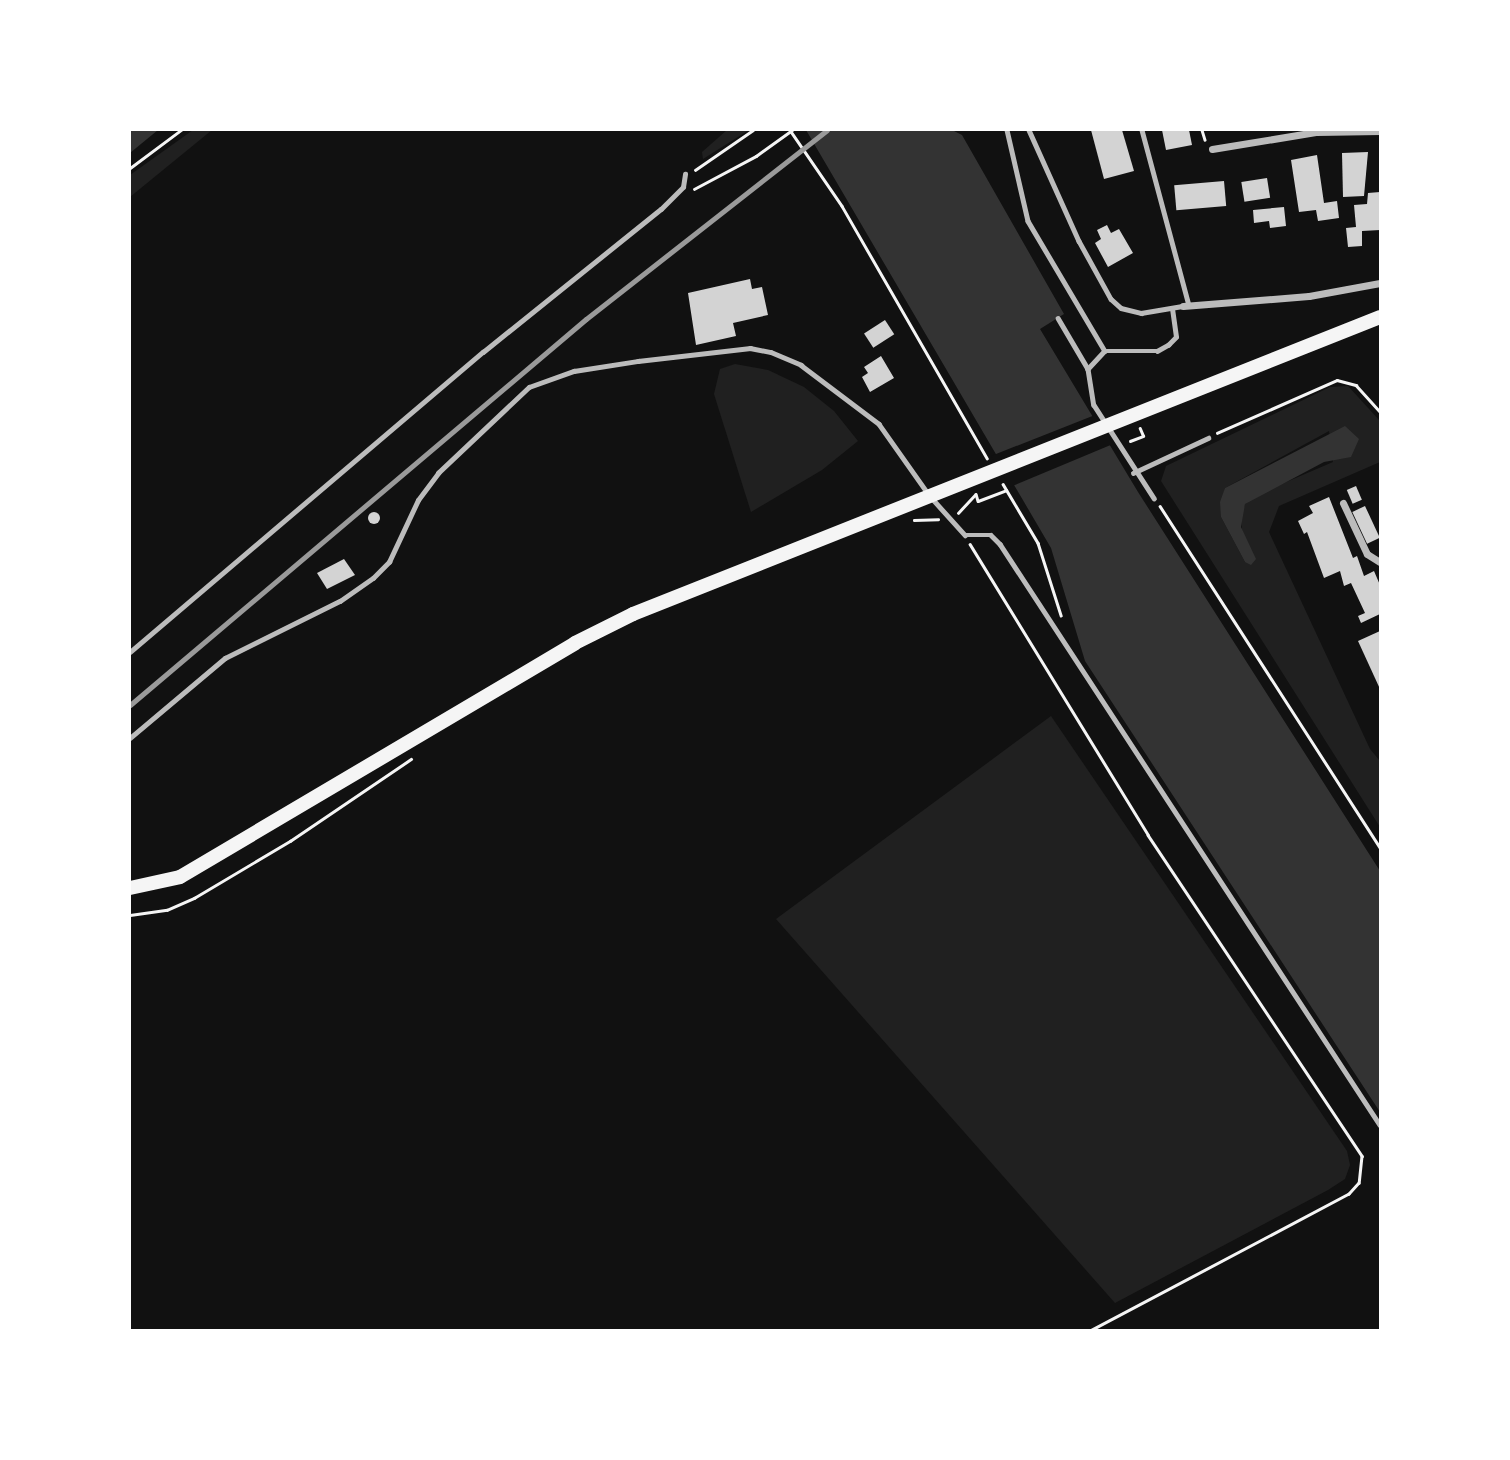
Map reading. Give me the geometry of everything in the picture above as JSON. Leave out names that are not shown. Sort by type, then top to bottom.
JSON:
[{"type":"main road","points":[[130,888],[180,877],[575,643],[633,614],[1381,317]]},
{"type":"street","points":[[1212,149],[1316,132],[1381,131]]},
{"type":"street","points":[[1186,306],[1309,296],[1381,283]]},
{"type":"street","points":[[1343,503],[1367,554],[1381,562]]},
{"type":"lane","points":[[1007,130],[1028,221],[1105,351]]},
{"type":"lane","points":[[1030,130],[1079,241],[1111,299],[1129,312],[1161,311],[1186,306],[1142,130]]},
{"type":"lane","points":[[130,652],[482,352],[679,192],[685,174]]},
{"type":"lane","points":[[1088,369],[1105,351],[1157,351],[1168,345],[1176,337],[1172,309]]},
{"type":"lane","points":[[1058,318],[1088,369],[1094,405],[1133,473],[1154,498]]},
{"type":"lane","points":[[130,738],[225,658],[340,601],[373,578],[388,562],[418,500],[438,472],[512,400],[555,376],[720,350],[771,352],[801,365],[879,424],[929,495],[965,535],[991,535],[1000,544],[1381,1125]]},
{"type":"lane","points":[[1133,473],[1208,438]]},
{"type":"path","points":[[130,168],[181,130]]},
{"type":"path","points":[[685,174],[753,130]]},
{"type":"path","points":[[679,192],[699,188],[763,152],[791,130],[842,206],[993,471],[1038,543],[1065,627]]},
{"type":"path","points":[[1208,438],[1337,380],[1356,385],[1381,412]]},
{"type":"path","points":[[1140,429],[1143,436]]},
{"type":"path","points":[[907,519],[959,513],[976,494],[986,489]]},
{"type":"path","points":[[976,494],[978,501],[1006,490]]},
{"type":"path","points":[[1154,498],[1179,529],[1381,847]]},
{"type":"path","points":[[965,535],[1148,835],[1362,1156],[1359,1183],[1349,1194],[1092,1331]]},
{"type":"path","points":[[130,915],[167,910],[194,898],[290,841],[422,752]]},
{"type":"shaded area","points":[[130,130],[158,130],[130,153]]},
{"type":"shaded area","points":[[193,130],[212,130],[130,197],[130,175]]},
{"type":"shaded area","points":[[727,130],[749,130],[703,159],[702,152]]},
{"type":"shaded area","points":[[806,130],[952,130],[962,135],[1064,314],[1040,329],[1138,492],[1380,871],[1380,1112],[1085,661],[1051,548]]},
{"type":"shaded area","points":[[735,364],[768,370],[804,387],[834,411],[858,441],[822,470],[751,512],[714,394],[720,369]]},
{"type":"shaded area","points":[[1348,386],[1380,421],[1380,462],[1279,506],[1269,532],[1370,749],[1380,761],[1380,827],[1161,481],[1166,466],[1330,387]],"holes":[[[1329,431],[1333,462],[1254,496],[1245,504],[1241,518],[1245,562],[1221,517],[1225,488]]]},
{"type":"shaded area","points":[[1345,426],[1359,439],[1351,457],[1324,462],[1245,504],[1241,527],[1256,559],[1251,565],[1245,562],[1221,517],[1220,502],[1225,488]]},
{"type":"shaded area","points":[[1051,716],[1347,1151],[1350,1165],[1345,1179],[1328,1190],[1115,1303],[776,919]]},
{"type":"pier","points":[[1095,415],[1113,444],[1010,487],[991,456]]},
{"type":"building","points":[[1091,130],[1122,130],[1134,171],[1104,179]]},
{"type":"building","points":[[1162,130],[1189,130],[1192,145],[1166,150]]},
{"type":"building","points":[[1368,152],[1364,196],[1343,197],[1342,153]]},
{"type":"building","points":[[1317,155],[1324,203],[1337,201],[1339,218],[1318,221],[1316,210],[1299,212],[1291,160]]},
{"type":"building","points":[[1267,178],[1270,198],[1244,202],[1241,182]]},
{"type":"building","points":[[1224,181],[1226,206],[1176,210],[1174,185]]},
{"type":"building","points":[[1380,192],[1380,230],[1362,231],[1362,246],[1348,247],[1346,228],[1356,227],[1354,205],[1367,204],[1368,193]]},
{"type":"building","points":[[1284,207],[1286,226],[1270,228],[1269,221],[1254,223],[1253,210]]},
{"type":"building","points":[[1107,225],[1111,233],[1119,229],[1133,253],[1108,267],[1095,243],[1101,239],[1097,230]]},
{"type":"building","points":[[750,279],[752,289],[762,287],[768,315],[733,323],[736,336],[696,345],[688,293]]},
{"type":"building","points":[[885,320],[894,334],[873,348],[864,334]]},
{"type":"building","points":[[881,356],[894,378],[870,392],[862,377],[868,373],[864,367]]},
{"type":"building","points":[[1356,486],[1362,500],[1353,504],[1347,490]]},
{"type":"building","points":[[1329,497],[1353,558],[1357,556],[1364,576],[1374,571],[1380,585],[1380,614],[1361,623],[1358,616],[1365,613],[1351,583],[1344,586],[1340,571],[1324,578],[1307,532],[1304,534],[1298,521],[1313,513],[1309,506]]},
{"type":"building","points":[[1365,506],[1380,538],[1367,544],[1352,512]]},
{"type":"building","points":[[374,512],[380,518],[374,524],[368,518]]},
{"type":"building","points":[[344,559],[355,575],[327,589],[317,573]]},
{"type":"building","points":[[1380,631],[1380,689],[1358,641]]},
{"type":"railway","points":[[130,705],[586,319],[827,130]]}]
